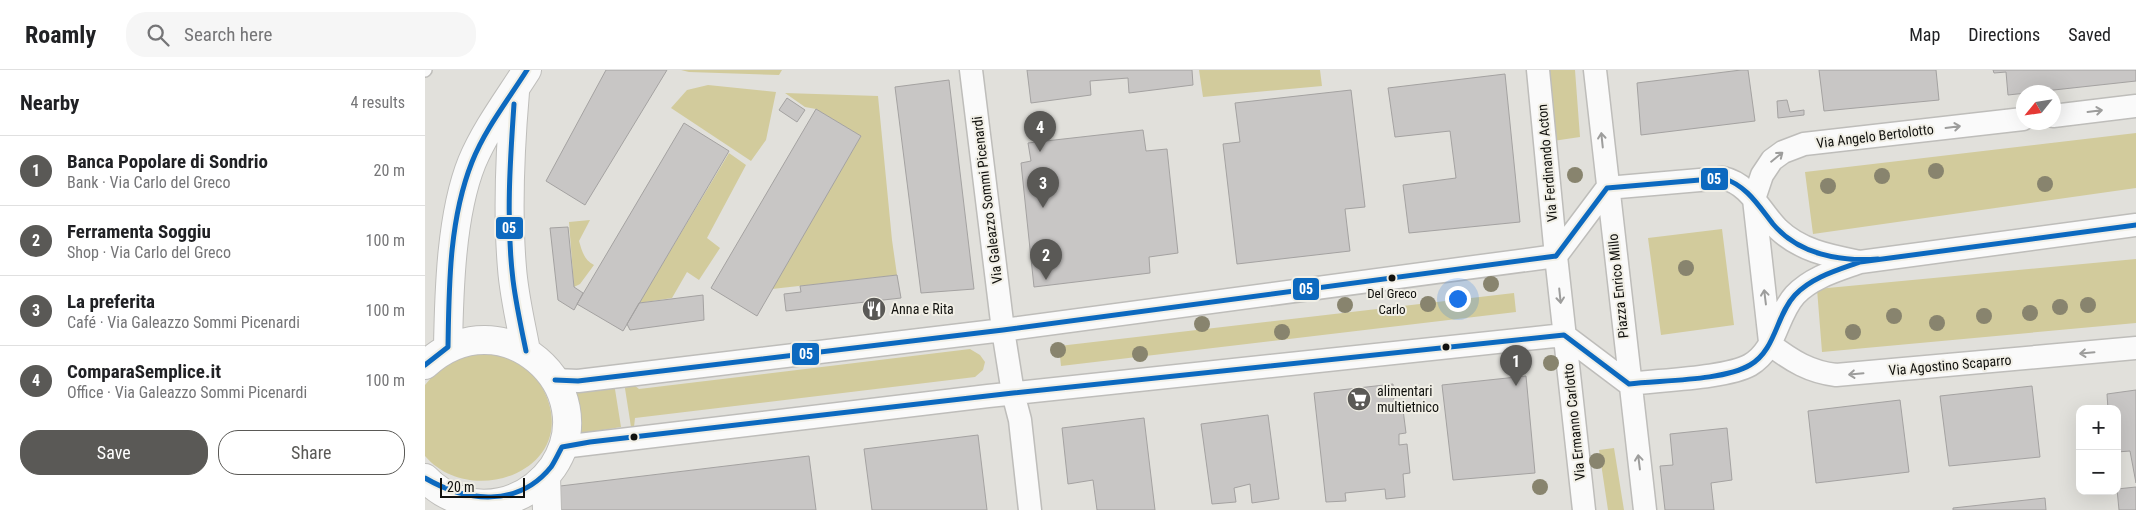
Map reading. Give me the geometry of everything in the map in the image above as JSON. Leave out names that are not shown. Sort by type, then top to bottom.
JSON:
[{"type":"street","name":"Via Galeazzo Sommi Picenardi","points":[[971,70],[1003,330],[1013,393],[1020,420],[1030,510]]},
{"type":"street","name":"Via Ferdinando Acton","points":[[1538,70],[1556,256]]},
{"type":"street","points":[[1564,334],[1556,256],[1607,188],[1595,70]]},
{"type":"street","points":[[448,347],[455,243],[464,190],[476,154],[521,79]]},
{"type":"street","points":[[521,79],[511,143],[509,225],[513,282],[526,351]]},
{"type":"street","points":[[2061,115],[2136,106]]},
{"type":"street","name":"Via Angelo Bertolotto","points":[[1754,199],[1762,175],[1773,160],[1783,152],[1804,144],[2016,120]]},
{"type":"street","points":[[1607,188],[1723,178],[1732,180],[1741,185],[1779,230],[1796,243],[1820,254],[1860,262]]},
{"type":"street","name":"Piazza Enrico Millo","points":[[1607,188],[1629,384]]},
{"type":"street","points":[[1754,199],[1771,345]]},
{"type":"street","points":[[562,447],[1013,393],[1564,334],[1629,384],[1735,371],[1757,360],[1771,345],[1781,318],[1795,295],[1819,278],[1860,262],[2136,225]]},
{"type":"street","points":[[555,380],[579,380],[1003,330],[1556,256]]},
{"type":"street","name":"Via Ermanno Carlotto","points":[[1564,334],[1584,510]]},
{"type":"street","points":[[425,365],[448,347],[466,341],[487,339],[507,343],[526,351],[543,364],[555,380],[563,400],[566,420],[562,447],[557,460],[545,477],[530,491],[511,500],[491,504],[470,503],[431,492]]},
{"type":"street","name":"Via Agostino Scaparro","points":[[1771,345],[1805,368],[1815,372],[1836,375],[2136,348]]},
{"type":"street","points":[[1629,384],[1645,510]]},
{"type":"street","points":[[545,477],[547,510]]},
{"type":"shaded area","points":[[681,70],[782,70],[779,75],[689,72]]},
{"type":"shaded area","points":[[1199,70],[1320,70],[1322,86],[1203,97]]},
{"type":"shaded area","points":[[1547,70],[1575,70],[1580,137],[1553,141]]},
{"type":"shaded area","points":[[708,85],[776,92],[766,140],[751,161],[671,108],[687,90]]},
{"type":"shaded area","points":[[785,93],[878,96],[897,275],[772,289],[861,136],[816,109],[805,107]]},
{"type":"shaded area","points":[[2136,133],[2136,188],[1813,234],[1805,172]]},
{"type":"shaded area","points":[[729,153],[746,165],[707,238],[720,248],[699,280],[687,272],[672,298],[639,303]]},
{"type":"shaded area","points":[[590,220],[579,241],[582,252],[594,265],[580,284],[574,287],[569,222]]},
{"type":"shaded area","points":[[1722,229],[1734,325],[1661,335],[1648,238]]},
{"type":"shaded area","points":[[2136,259],[2136,323],[1822,352],[1817,289]]},
{"type":"shaded area","points":[[1514,293],[1516,312],[1061,366],[1059,346]]},
{"type":"shaded area","points":[[970,349],[980,355],[985,362],[983,370],[975,377],[635,418],[634,427],[631,427],[624,382],[629,381],[639,389]]},
{"type":"shaded area","points":[[477,352],[510,358],[528,369],[540,383],[545,393],[552,420],[547,443],[535,461],[515,474],[492,480],[468,480],[445,472],[425,456],[425,385],[442,365]]},
{"type":"shaded area","points":[[614,383],[621,427],[573,435],[568,385]]},
{"type":"shaded area","points":[[1614,448],[1624,510],[1608,510],[1599,450]]},
{"type":"building","points":[[606,70],[667,70],[585,205],[546,181]]},
{"type":"building","points":[[1027,70],[1192,70],[1193,85],[1129,93],[1128,78],[1090,81],[1091,95],[1031,103]]},
{"type":"building","points":[[1748,70],[1755,121],[1641,135],[1637,83]]},
{"type":"building","points":[[1819,70],[1936,70],[1939,100],[1824,111]]},
{"type":"building","points":[[1993,70],[2136,70],[2136,81],[2061,89],[2061,85],[2016,85],[2016,94],[2008,95],[2006,72],[1994,73]]},
{"type":"building","points":[[1505,74],[1520,222],[1409,233],[1403,185],[1456,178],[1450,131],[1395,137],[1388,88]]},
{"type":"building","points":[[949,80],[974,289],[921,293],[895,87]]},
{"type":"building","points":[[1351,90],[1365,207],[1345,209],[1350,251],[1237,264],[1223,144],[1240,142],[1235,103]]},
{"type":"building","points":[[787,98],[805,110],[797,122],[779,110]]},
{"type":"building","points":[[1787,100],[1790,112],[1804,110],[1804,115],[1778,118],[1777,101]]},
{"type":"building","points":[[816,109],[861,136],[757,316],[711,288]]},
{"type":"building","points":[[684,123],[729,151],[623,331],[577,304]]},
{"type":"building","points":[[1143,130],[1146,151],[1167,149],[1178,253],[1149,257],[1150,273],[1034,287],[1021,163],[1031,161],[1028,143]]},
{"type":"building","points":[[568,227],[574,287],[583,293],[574,310],[558,300],[550,228]]},
{"type":"building","points":[[897,275],[901,298],[786,311],[784,294],[801,292],[800,286]]},
{"type":"building","points":[[703,295],[704,320],[630,330],[627,324],[639,303]]},
{"type":"building","points":[[1526,376],[1535,473],[1453,480],[1442,385]]},
{"type":"building","points":[[1393,384],[1394,403],[1402,402],[1406,433],[1399,434],[1399,445],[1407,444],[1410,473],[1403,474],[1405,497],[1386,499],[1385,489],[1345,493],[1346,501],[1326,502],[1314,393]]},
{"type":"building","points":[[2032,386],[2040,457],[1949,466],[1940,396]]},
{"type":"building","points":[[2136,390],[2136,483],[2130,451],[2121,452],[2121,405],[2108,405],[2107,394]]},
{"type":"building","points":[[1900,400],[1909,472],[1816,483],[1808,411]]},
{"type":"building","points":[[1268,415],[1279,499],[1252,503],[1250,484],[1234,488],[1236,502],[1212,504],[1201,424]]},
{"type":"building","points":[[1144,418],[1155,510],[1097,510],[1093,480],[1068,484],[1062,428]]},
{"type":"building","points":[[1727,428],[1732,480],[1711,483],[1714,510],[1665,510],[1660,466],[1673,465],[1670,434]]},
{"type":"building","points":[[978,435],[987,510],[872,510],[864,449]]},
{"type":"building","points":[[809,456],[816,510],[555,510],[552,487]]},
{"type":"building","points":[[2136,487],[2136,510],[2119,510],[2118,495],[2121,495],[2121,489]]},
{"type":"building","points":[[2045,498],[2046,510],[1953,510],[1953,508]]},
{"type":"transit line","name":"05","points":[[425,365],[448,347],[452,253],[464,184],[477,150],[490,126],[527,70]]},
{"type":"transit line","name":"05","points":[[514,104],[509,214],[511,258],[514,289],[526,351]]},
{"type":"transit line","name":"05","points":[[1556,256],[1607,188],[1723,178],[1745,191],[1773,224],[1795,243],[1821,254],[1835,257],[1864,260],[1878,259]]},
{"type":"transit line","name":"05","points":[[425,478],[457,492],[474,496],[491,497],[507,495],[523,489],[538,480],[551,467],[562,447],[590,442],[1013,393],[1564,335],[1629,384],[1709,377],[1738,370],[1759,359],[1771,342],[1784,312],[1795,295],[1809,283],[1843,268],[1860,262],[2136,225]]},
{"type":"transit line","name":"05","points":[[555,380],[578,381],[1003,330],[1556,256]]},
{"type":"place","name":"ComparaSemplice.it","points":[[1040,152]]},
{"type":"place","name":"La preferita","points":[[1043,208]]},
{"type":"place","name":"Del Greco Carlo","points":[[1392,278]]},
{"type":"place","name":"Ferramenta Soggiu","points":[[1046,280]]},
{"type":"place","name":"Anna e Rita","points":[[874,309]]},
{"type":"place","name":"Banca Popolare di Sondrio","points":[[1516,386]]},
{"type":"place","name":"alimentari multietnico","points":[[1359,399]]}]
